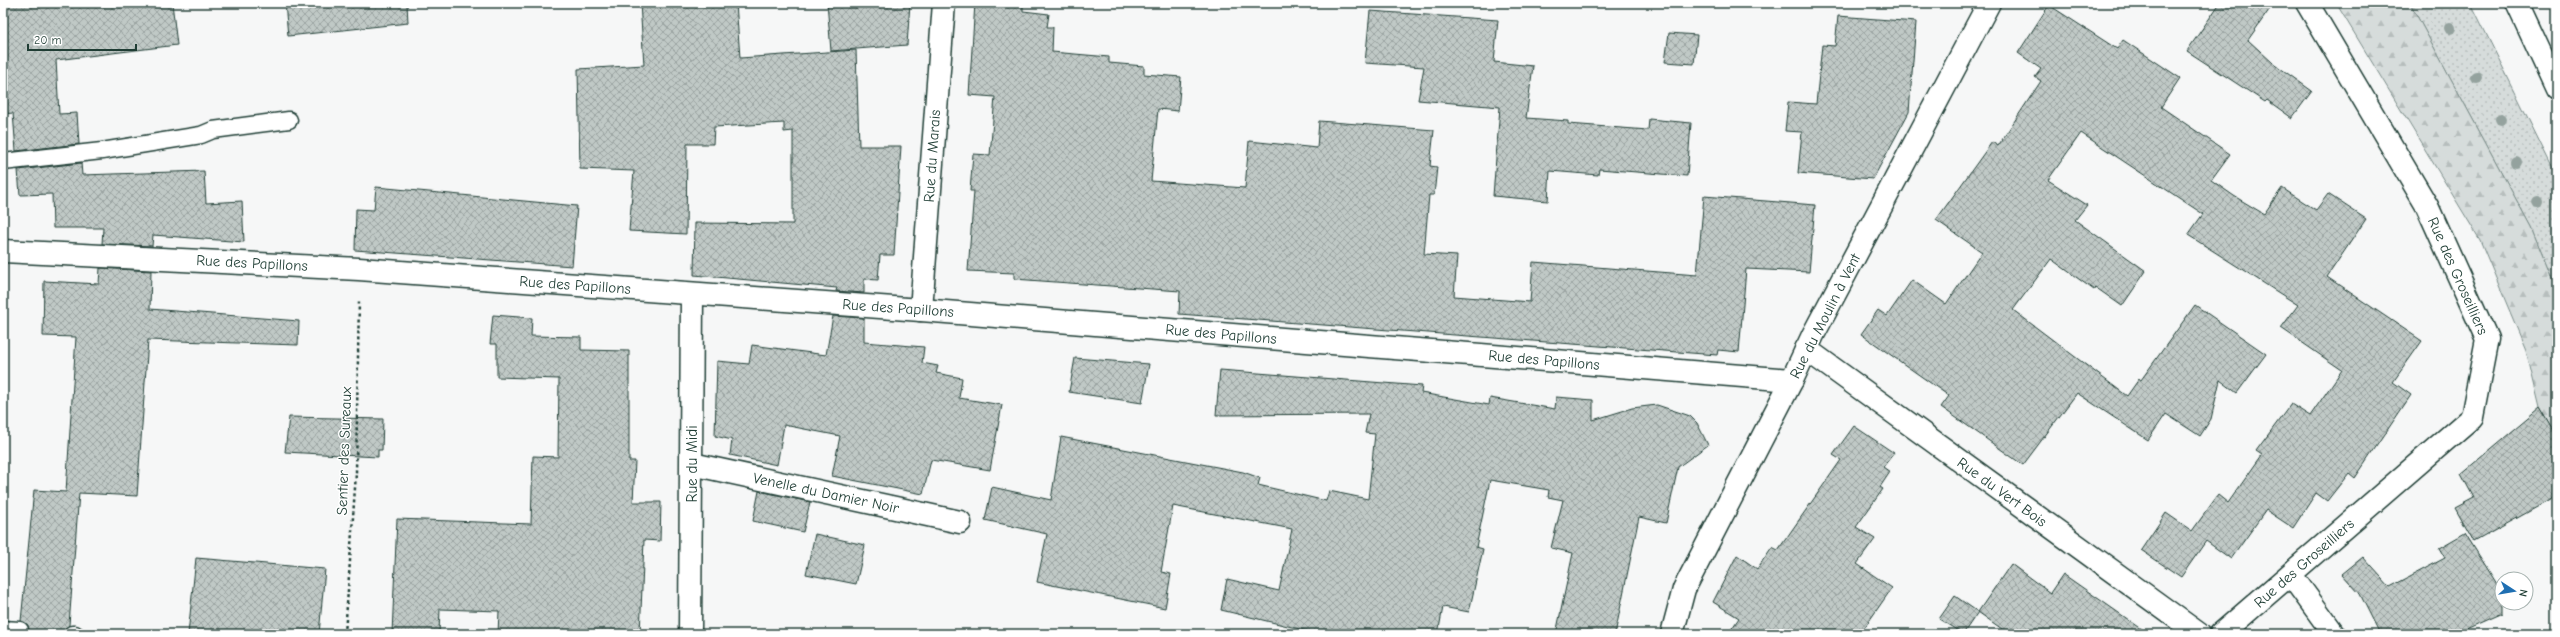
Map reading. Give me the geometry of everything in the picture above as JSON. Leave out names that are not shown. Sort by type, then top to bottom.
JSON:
[{"type":"main road","name":"Rue du Marais","points":[[921,310],[944,3]]},
{"type":"main road","name":"Rue du Moulin à Vent","points":[[1672,634],[1684,589],[1792,380],[1806,349],[1989,3]]},
{"type":"main road","name":"Rue des Groseilliers","points":[[2221,634],[2472,418],[2487,338],[2427,206],[2307,3]]},
{"type":"main road","points":[[2517,3],[2557,89]]},
{"type":"main road","name":"Rue des Papillons","points":[[3,251],[359,269],[921,310],[1792,380]]},
{"type":"main road","name":"Rue du Midi","points":[[690,634],[692,294]]},
{"type":"main road","name":"Rue du Vert Bois","points":[[1806,349],[2198,634]]},
{"type":"main road","name":"Venelle du Damier Noir","points":[[692,464],[960,522]]},
{"type":"main road","points":[[2291,575],[2334,634]]},
{"type":"lane","points":[[3,162],[102,151],[201,135],[213,130],[289,120]]},
{"type":"lane","points":[[3,629],[20,630]]},
{"type":"path","name":"Sentier des Sureaux","points":[[345,634],[356,473],[359,269]]},
{"type":"green space","points":[[2336,3],[2410,3],[2531,227],[2557,291],[2557,437],[2540,408],[2526,350],[2480,240]]},
{"type":"green space","points":[[2410,3],[2471,3],[2557,177],[2557,291],[2531,227]]},
{"type":"building","points":[[3,3],[172,3],[177,45],[56,60],[59,114],[77,113],[79,144],[16,151],[13,113],[3,114]]},
{"type":"building","points":[[285,3],[407,3],[408,23],[288,36]]},
{"type":"building","points":[[640,3],[736,3],[740,58],[856,50],[859,146],[901,146],[894,255],[880,255],[878,280],[864,279],[864,293],[836,291],[837,288],[694,275],[695,223],[793,224],[793,131],[784,132],[784,123],[714,127],[713,144],[687,144],[686,234],[629,231],[634,171],[580,169],[578,69],[644,65]]},
{"type":"building","points":[[827,3],[910,3],[907,45],[831,51]]},
{"type":"building","points":[[975,3],[1023,3],[1023,11],[1049,14],[1047,27],[1053,27],[1052,52],[1109,57],[1109,63],[1144,66],[1144,74],[1181,77],[1178,111],[1158,109],[1151,181],[1245,188],[1249,141],[1317,148],[1319,121],[1434,130],[1430,166],[1437,167],[1434,195],[1429,195],[1424,254],[1457,256],[1454,296],[1530,302],[1533,262],[1697,275],[1704,196],[1815,205],[1809,272],[1746,269],[1739,352],[1718,350],[1717,355],[1179,314],[1180,291],[1014,279],[1014,273],[968,271],[974,191],[970,191],[973,154],[990,155],[995,97],[969,95]]},
{"type":"building","points":[[2220,3],[2274,3],[2248,40],[2273,63],[2312,91],[2292,118],[2267,100],[2265,102],[2187,51]]},
{"type":"building","points":[[2049,5],[2117,49],[2123,40],[2180,78],[2161,107],[2230,154],[2211,180],[2234,196],[2264,214],[2282,188],[2316,210],[2328,194],[2366,219],[2327,277],[2422,341],[2393,382],[2411,395],[2355,478],[2349,473],[2327,501],[2316,493],[2293,528],[2266,510],[2231,559],[2206,541],[2181,577],[2141,550],[2166,513],[2192,531],[2218,495],[2228,503],[2262,455],[2256,451],[2291,404],[2310,416],[2342,370],[2281,328],[2298,305],[2188,235],[2203,214],[2081,133],[2048,180],[2087,205],[2075,220],[2146,271],[2122,306],[2095,287],[2094,290],[2051,259],[2013,310],[2127,396],[2139,379],[2141,380],[2195,305],[2266,354],[2237,393],[2220,380],[2211,419],[2200,436],[2166,414],[2148,440],[2077,393],[2023,465],[1941,407],[1949,396],[1861,334],[1878,310],[1887,316],[1912,280],[1946,304],[1982,252],[1936,220],[1992,142],[1998,146],[2041,81],[2035,77],[2041,69],[2018,53]]},
{"type":"building","points":[[1370,11],[1498,20],[1494,62],[1533,66],[1526,118],[1568,121],[1568,124],[1648,130],[1649,119],[1691,123],[1687,176],[1599,169],[1598,175],[1550,171],[1548,201],[1493,196],[1500,107],[1418,100],[1424,67],[1365,63]]},
{"type":"building","points":[[1838,16],[1916,22],[1909,112],[1873,179],[1798,173],[1802,132],[1785,131],[1788,102],[1816,104],[1822,45],[1835,46]]},
{"type":"building","points":[[1669,33],[1697,35],[1694,64],[1665,62]]},
{"type":"building","points":[[81,163],[82,175],[204,171],[206,203],[242,201],[244,242],[153,235],[152,246],[102,244],[103,228],[53,228],[52,194],[20,195],[18,170]]},
{"type":"building","points":[[376,187],[577,206],[572,266],[355,250],[356,209],[374,210]]},
{"type":"building","points":[[100,268],[151,271],[150,309],[299,321],[298,345],[148,340],[137,496],[79,493],[69,625],[63,634],[28,634],[28,625],[21,621],[34,490],[66,492],[76,337],[43,336],[44,281],[99,284]]},
{"type":"building","points":[[493,315],[532,318],[531,336],[581,337],[581,350],[629,351],[629,461],[635,461],[633,502],[661,502],[660,541],[644,540],[640,634],[498,634],[499,611],[440,609],[439,634],[392,634],[397,519],[531,524],[533,456],[558,457],[559,379],[497,377],[497,344],[490,344]]},
{"type":"building","points":[[833,316],[864,318],[864,342],[924,347],[922,363],[938,366],[936,373],[962,378],[959,398],[1002,405],[990,470],[931,460],[923,494],[832,476],[840,436],[784,425],[777,465],[730,455],[732,440],[715,436],[717,361],[749,364],[752,345],[826,355]]},
{"type":"building","points":[[1075,358],[1149,364],[1142,403],[1069,392]]},
{"type":"building","points":[[1220,370],[1422,386],[1421,393],[1489,405],[1490,398],[1555,409],[1556,397],[1593,400],[1593,420],[1632,408],[1657,405],[1690,416],[1697,423],[1708,445],[1678,467],[1666,523],[1639,517],[1615,634],[1556,634],[1573,553],[1551,548],[1563,500],[1548,497],[1549,490],[1490,480],[1476,547],[1483,549],[1469,612],[1443,607],[1438,634],[1321,634],[1221,610],[1227,579],[1279,591],[1292,529],[1173,506],[1161,572],[1171,574],[1165,608],[1037,582],[1047,534],[985,520],[992,487],[1051,500],[1061,437],[1243,472],[1260,478],[1258,485],[1326,501],[1329,491],[1368,499],[1375,434],[1365,433],[1369,414],[1216,415]]},
{"type":"building","points":[[2540,408],[2557,437],[2557,496],[2474,542],[2455,508],[2474,498],[2461,474]]},
{"type":"building","points":[[289,417],[383,419],[382,450],[378,450],[378,457],[285,452]]},
{"type":"building","points":[[1854,426],[1894,453],[1883,467],[1890,472],[1880,487],[1883,489],[1856,527],[1875,539],[1857,564],[1892,588],[1860,634],[1728,634],[1739,618],[1713,602],[1737,555],[1757,569],[1772,547],[1778,550],[1841,460],[1833,455]]},
{"type":"building","points":[[759,491],[810,502],[803,532],[753,521]]},
{"type":"building","points":[[2465,533],[2494,579],[2494,611],[2502,611],[2502,613],[2455,634],[2380,634],[2360,594],[2342,574],[2363,557],[2390,587],[2445,558],[2439,548]]},
{"type":"building","points":[[815,534],[865,545],[856,584],[806,574]]},
{"type":"building","points":[[196,558],[325,569],[319,634],[188,634]]},
{"type":"building","points":[[2011,564],[2050,593],[2063,574],[2149,634],[2009,634],[1978,612]]},
{"type":"building","points":[[1955,596],[1978,612],[1963,634],[1939,619]]}]
